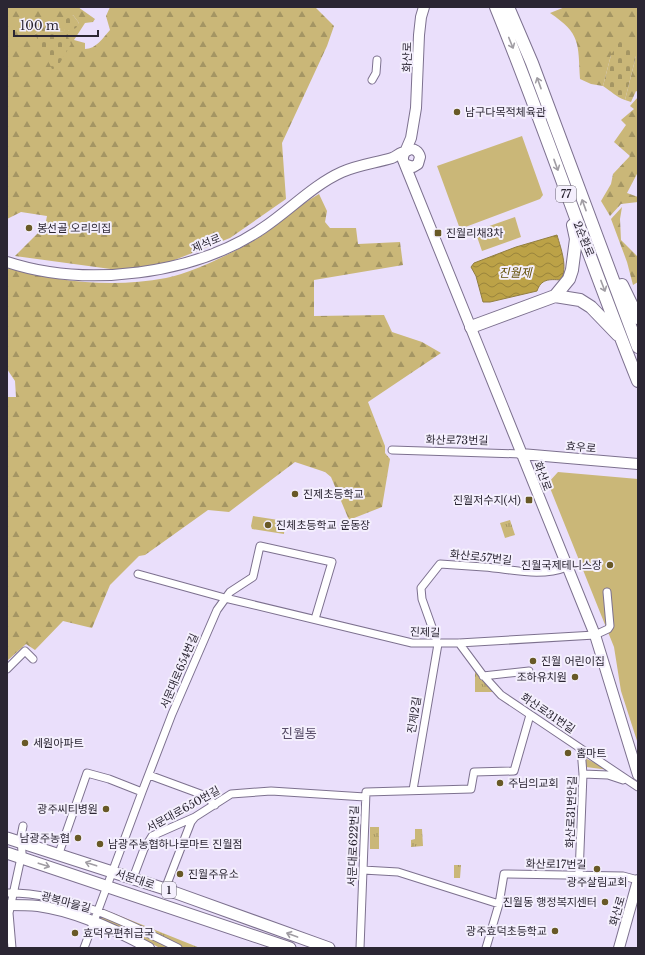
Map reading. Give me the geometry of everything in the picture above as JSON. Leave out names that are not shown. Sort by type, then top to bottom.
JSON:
[{"type":"highway","name":"2순환로","points":[[496,7],[521,69],[564,187],[604,289],[621,339],[638,380]]},
{"type":"highway","name":"2순환로","points":[[508,7],[532,63],[590,222],[638,347]]},
{"type":"highway","points":[[471,327],[556,294],[568,279],[572,270],[576,239],[564,187]]},
{"type":"highway","points":[[590,222],[638,318]]},
{"type":"highway","points":[[556,294],[580,300],[591,307],[621,339]]},
{"type":"main road","name":"화산로","points":[[416,108],[419,36],[421,17],[424,7]]},
{"type":"main road","points":[[416,108],[418,151],[420,160],[407,161],[416,108]]},
{"type":"main road","name":"제석로","points":[[7,262],[44,271],[103,274],[133,274],[176,266],[211,254],[249,237],[316,187],[341,173],[358,166],[392,157],[407,161],[410,149],[418,151]]},
{"type":"main road","name":"화산로","points":[[407,161],[419,201],[595,635],[636,782]]},
{"type":"main road","name":"효우로","points":[[522,454],[638,464]]},
{"type":"main road","name":"서문대로","points":[[7,838],[21,841],[133,878],[329,948]]},
{"type":"main road","name":"서문대로","points":[[7,853],[142,897],[290,948]]},
{"type":"main road","name":"화산로","points":[[618,948],[638,880]]},
{"type":"main road","points":[[142,897],[133,893],[133,890],[244,925],[254,922]]},
{"type":"main road","name":"광복마을길","points":[[8,905],[40,906],[96,917],[127,935],[138,945],[149,948]]},
{"type":"street","points":[[372,80],[376,73],[377,60]]},
{"type":"street","name":"화산로73번길","points":[[392,450],[522,454]]},
{"type":"street","name":"서문대로654번길","points":[[84,948],[111,871],[172,714],[217,610],[230,592],[253,577],[260,546],[332,562],[315,619]]},
{"type":"street","name":"화산로57번길","points":[[438,644],[421,594],[421,588],[440,564],[485,567],[528,573],[555,572],[567,567]]},
{"type":"street","name":"진제길","points":[[138,574],[225,598],[406,642],[438,644],[595,635]]},
{"type":"street","points":[[595,635],[608,629],[610,626],[607,592]]},
{"type":"street","name":"화산로31번길","points":[[458,643],[483,676],[501,695],[581,749],[636,782]]},
{"type":"street","name":"진제2길","points":[[413,790],[438,644]]},
{"type":"street","points":[[7,669],[25,651],[33,659]]},
{"type":"street","points":[[483,676],[529,671]]},
{"type":"street","points":[[413,790],[471,789],[474,772],[514,771],[530,715]]},
{"type":"street","name":"화산로31번안길","points":[[579,875],[583,774],[581,749]]},
{"type":"street","points":[[58,853],[87,773],[108,778],[142,792]]},
{"type":"street","points":[[583,774],[608,775],[636,782]]},
{"type":"street","points":[[149,775],[206,796],[215,805]]},
{"type":"street","name":"서문대로622번길","points":[[360,948],[366,792],[370,790],[413,790]]},
{"type":"street","name":"서문대로650번길","points":[[133,878],[144,848],[149,839],[156,834],[195,817],[231,794],[271,791],[365,797]]},
{"type":"street","points":[[165,889],[191,822],[195,817]]},
{"type":"street","points":[[12,948],[8,905],[10,893],[21,858],[23,826]]},
{"type":"street","points":[[363,870],[398,872],[499,904]]},
{"type":"street","name":"화산로17번길","points":[[486,948],[499,904],[504,874],[623,876],[638,880]]},
{"type":"street","points":[[10,893],[43,896],[178,948]]},
{"type":"green space","points":[[7,7],[78,7],[95,19],[93,22],[85,23],[74,40],[85,43],[85,49],[89,49],[96,45],[110,30],[106,16],[110,7],[315,7],[334,26],[327,46],[282,143],[286,199],[230,238],[167,263],[118,270],[15,256],[45,226],[47,216],[21,212],[7,219]],"holes":[[[73,15],[79,23],[68,31],[68,37],[35,34],[44,27],[54,32],[64,31]]]},
{"type":"green space","points":[[565,7],[638,7],[638,92],[636,91],[631,102],[625,100],[636,56],[611,55],[603,86],[591,84],[580,79],[579,56],[576,40],[567,27],[550,13]]},
{"type":"green space","points":[[73,15],[79,23],[76,28],[68,31],[68,37],[71,44],[57,68],[52,69],[35,34],[44,27],[54,32],[64,31],[66,19]]},
{"type":"green space","points":[[631,39],[636,56],[625,100],[616,96],[603,86],[611,55],[620,41]]},
{"type":"green space","points":[[638,97],[638,172],[627,193],[638,197],[638,202],[621,204],[610,216],[601,201],[611,184],[613,174],[630,156],[614,142],[626,125],[621,120],[634,109],[630,106]]},
{"type":"green space","points":[[522,136],[543,195],[540,199],[460,229],[437,166]]},
{"type":"green space","points":[[319,194],[327,211],[325,222],[330,228],[356,228],[358,244],[400,242],[403,265],[314,280],[314,316],[384,315],[392,332],[422,342],[441,353],[368,402],[385,446],[385,453],[390,459],[382,507],[349,520],[331,477],[325,472],[295,462],[229,512],[208,510],[145,555],[139,556],[110,585],[92,628],[63,621],[35,650],[26,644],[7,661],[7,397],[16,397],[15,381],[7,369],[7,268],[46,277],[86,282],[126,283],[166,278],[199,267],[243,246],[261,236],[310,199]]},
{"type":"green space","points":[[622,207],[620,219],[621,240],[638,257],[638,282],[633,285],[627,262],[611,219]]},
{"type":"green space","points":[[515,217],[521,237],[482,251],[475,231]]},
{"type":"green space","name":"진월국제테니스장","points":[[558,472],[638,479],[638,744],[621,691],[614,647],[548,483]]},
{"type":"green space","name":"진체초등학교 운동장","points":[[253,516],[285,521],[284,534],[252,529],[251,526]]},
{"type":"green space","points":[[510,520],[515,535],[505,538],[500,523]]},
{"type":"green space","points":[[475,671],[496,692],[475,692]]},
{"type":"green space","points":[[585,758],[609,770],[586,767]]},
{"type":"green space","points":[[370,827],[379,827],[379,849],[370,849]]},
{"type":"green space","points":[[415,829],[422,829],[423,846],[411,847],[411,840],[415,839]]},
{"type":"green space","points":[[454,865],[461,865],[460,878],[454,878]]},
{"type":"green space","points":[[103,909],[200,948],[160,948],[125,930],[99,920]]},
{"type":"water","name":"진월제","points":[[557,235],[564,264],[561,280],[543,282],[537,291],[490,302],[483,302],[476,276],[471,267],[474,263],[516,247]]},
{"type":"place","name":"남구다목적체육관","points":[[457,112]]},
{"type":"place","name":"봉선골 오리의집","points":[[29,228]]},
{"type":"place","name":"진월리채3차","points":[[438,233]]},
{"type":"place","name":"진제초등학교","points":[[295,494]]},
{"type":"place","name":"진월저수지(서)","points":[[529,500]]},
{"type":"place","name":"진체초등학교 운동장","points":[[268,525]]},
{"type":"place","name":"진월국제테니스장","points":[[610,565]]},
{"type":"place","name":"진월 어린이집","points":[[533,661]]},
{"type":"place","name":"조하유치원","points":[[575,677]]},
{"type":"place","name":"세원아파트","points":[[25,743]]},
{"type":"place","name":"홈마트","points":[[568,753]]},
{"type":"place","name":"주님의교회","points":[[500,783]]},
{"type":"place","name":"광주씨티병원","points":[[106,809]]},
{"type":"place","name":"남광주농협","points":[[78,838]]},
{"type":"place","name":"남광주농협하나로마트 진월점","points":[[100,844]]},
{"type":"place","name":"광주살림교회","points":[[597,869]]},
{"type":"place","name":"진월주유소","points":[[180,874]]},
{"type":"place","name":"진월동 행정복지센터","points":[[605,902]]},
{"type":"place","name":"광주효덕초등학교","points":[[555,931]]},
{"type":"place","name":"효덕우편취급국","points":[[75,933]]},
{"type":"district","name":"진월동","points":[[299,733]]}]
